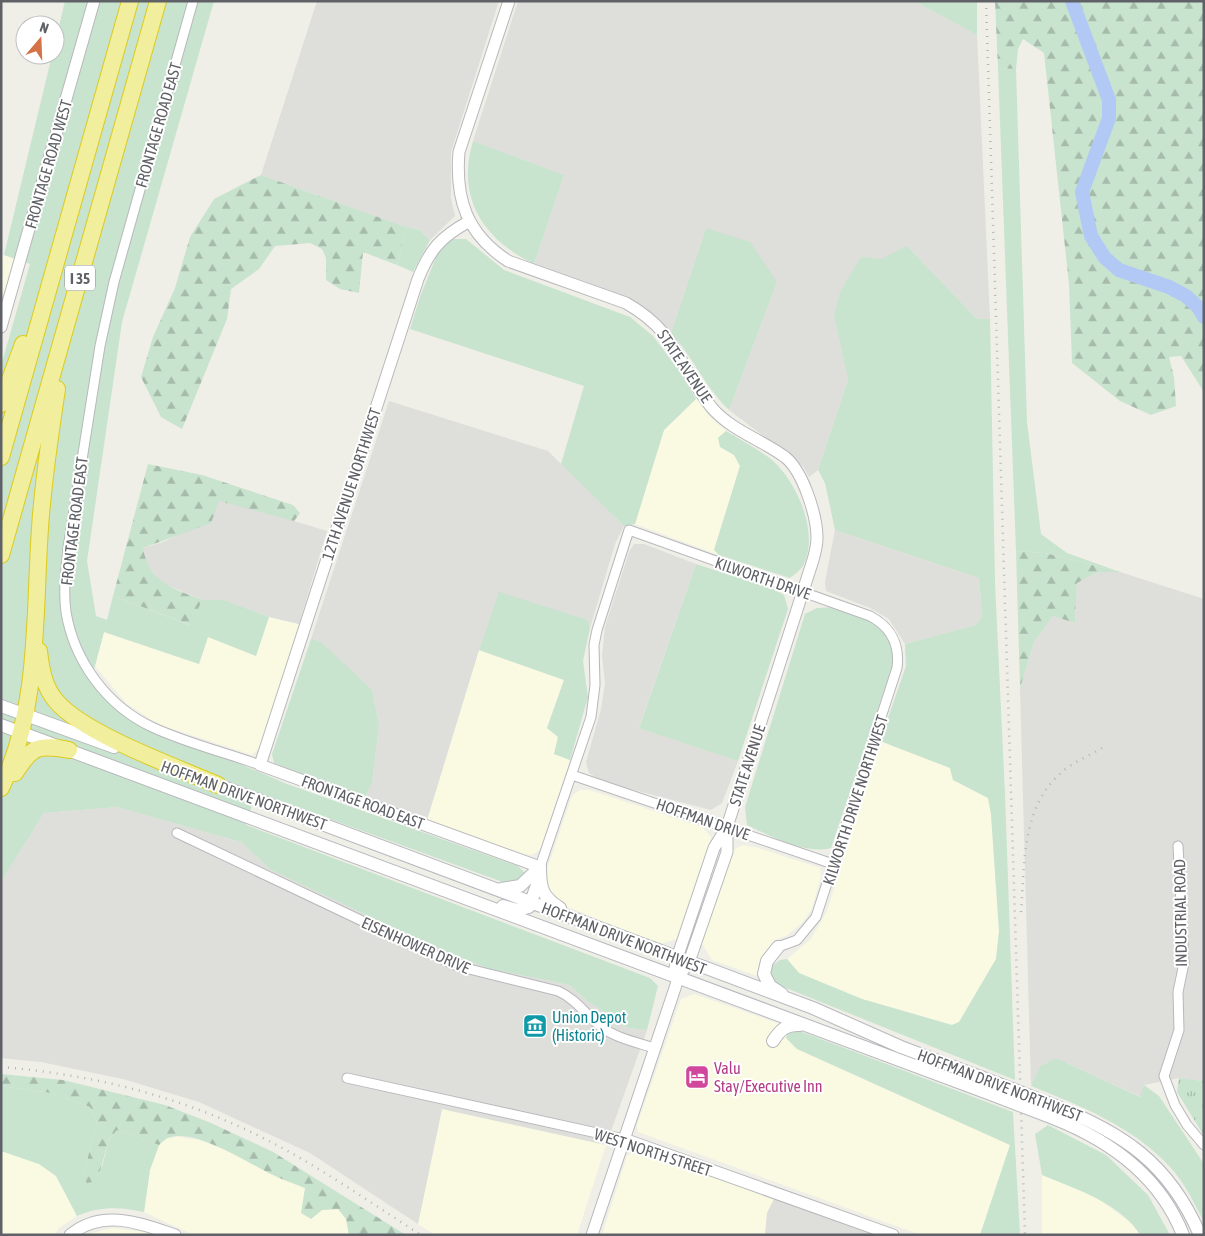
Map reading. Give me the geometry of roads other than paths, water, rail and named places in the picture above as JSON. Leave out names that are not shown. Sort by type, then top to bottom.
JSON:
[{"type":"highway","name":"I 35","points":[[1,457],[130,1]]},
{"type":"highway","name":"I 35","points":[[1,555],[158,1]]},
{"type":"highway","points":[[1,404],[59,251]]},
{"type":"highway","points":[[1,788],[22,733],[25,715],[36,613],[41,512],[47,456],[58,386],[82,271]]},
{"type":"highway","points":[[36,613],[43,674],[47,687],[65,710],[107,736],[218,785]]},
{"type":"highway","points":[[1,797],[25,757],[35,749],[49,746],[69,750]]},
{"type":"main road","name":"HOFFMAN DRIVE NORTHWEST","points":[[1,706],[218,785],[813,1008],[901,1047],[1053,1104],[1108,1129],[1138,1150],[1162,1173],[1177,1192],[1200,1235]]},
{"type":"main road","name":"HOFFMAN DRIVE NORTHWEST","points":[[1,726],[806,1025],[1092,1134],[1125,1156],[1153,1184],[1174,1215],[1183,1235]]},
{"type":"main road","points":[[414,879],[517,910],[525,909],[532,903],[540,872]]},
{"type":"main road","points":[[490,887],[506,890],[520,886],[540,872]]},
{"type":"main road","points":[[540,872],[539,885],[548,900],[584,922]]},
{"type":"main road","points":[[778,947],[764,967],[765,980],[780,993],[813,1008]]},
{"type":"main road","points":[[757,1008],[768,1015],[774,1032],[773,1041],[782,1028],[787,1025],[806,1025]]},
{"type":"street","name":"FRONTAGE ROAD WEST","points":[[1,327],[94,1]]},
{"type":"street","name":"FRONTAGE ROAD EAST","points":[[193,1],[119,261],[100,346],[68,548],[66,612],[71,632],[86,668],[101,687],[124,710],[162,731],[260,765],[540,872]]},
{"type":"street","name":"STATE AVENUE","points":[[509,1],[460,152],[458,173],[460,194],[468,222],[493,251],[508,261],[626,304],[642,312],[658,326],[676,348],[699,390],[714,410],[728,422],[787,459],[800,477],[809,500],[817,538],[803,592],[727,827]]},
{"type":"street","name":"12TH AVENUE NORTHWEST","points":[[260,765],[418,279],[426,260],[436,244],[468,222]]},
{"type":"street","name":"KILWORTH DRIVE","points":[[572,775],[594,701],[593,653],[597,630],[629,530],[870,616],[885,626],[892,635]]},
{"type":"street","name":"KILWORTH DRIVE NORTHWEST","points":[[778,947],[797,940],[812,924],[897,668],[898,649],[892,635]]},
{"type":"street","name":"HOFFMAN DRIVE","points":[[572,775],[833,864]]},
{"type":"street","points":[[540,872],[572,775]]},
{"type":"street","points":[[678,978],[677,958],[714,848],[727,827]]},
{"type":"street","points":[[592,1235],[678,978],[690,962],[727,852],[727,827]]},
{"type":"street","name":"EISENHOWER DRIVE","points":[[177,833],[457,966],[558,991],[568,996],[599,1026],[613,1034],[654,1048]]},
{"type":"street","name":"INDUSTRIAL ROAD","points":[[1178,846],[1184,963],[1178,992],[1179,1030],[1164,1076],[1175,1105],[1187,1125],[1204,1145]]},
{"type":"street","name":"WEST NORTH STREET","points":[[347,1078],[624,1139],[888,1234]]},
{"type":"street","points":[[70,1235],[81,1227],[110,1219],[138,1223],[175,1235]]},
{"type":"waterway","points":[[1072,1],[1109,100],[1109,118],[1082,192],[1091,236],[1105,258],[1119,270],[1169,287],[1186,296],[1198,307],[1204,317]]},
{"type":"railway","points":[[986,1],[1025,1235]]},
{"type":"railway","points":[[1021,912],[1025,855],[1032,819],[1039,802],[1049,786],[1066,768],[1102,748]]},
{"type":"railway","points":[[1,1067],[33,1070],[97,1081],[159,1096],[189,1106],[249,1131],[294,1154],[421,1235]]},
{"type":"place","name":"Union Depot (Historic)","points":[[535,1026]]},
{"type":"place","name":"Valu Stay/Executive Inn","points":[[697,1077]]}]
